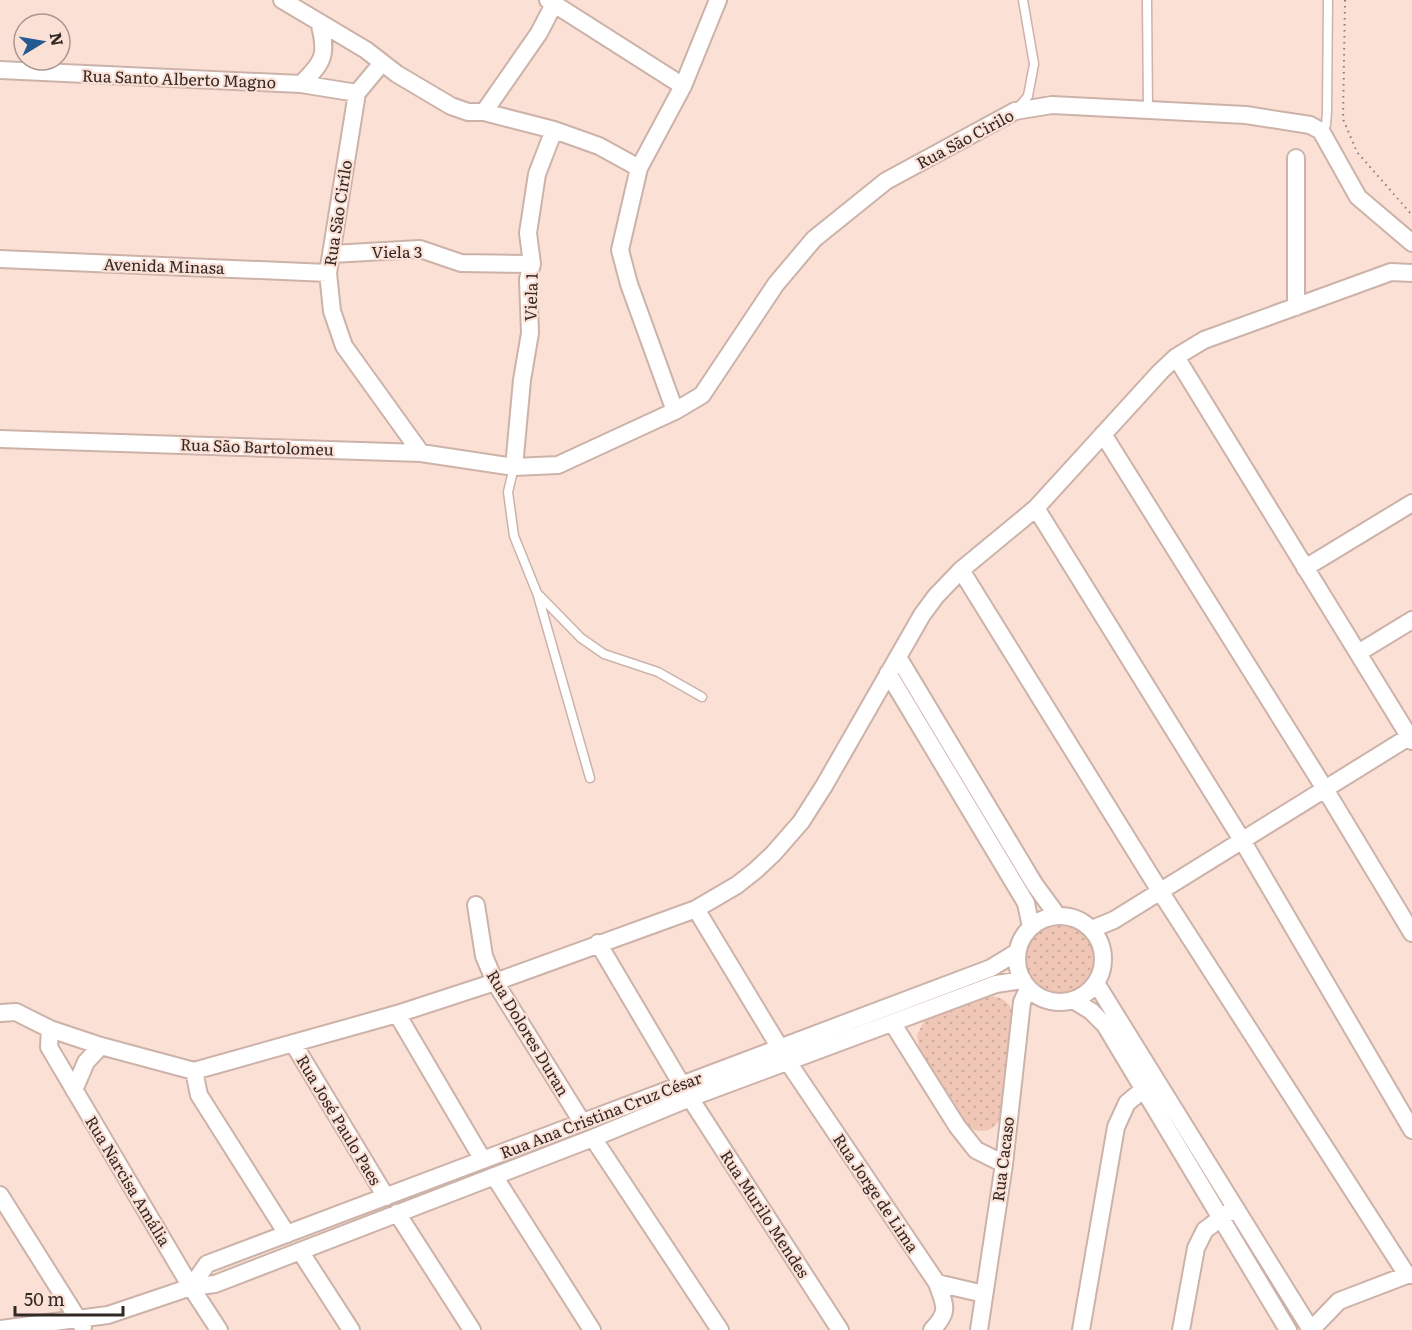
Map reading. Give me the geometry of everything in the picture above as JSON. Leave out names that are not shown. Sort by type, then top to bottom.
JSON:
[{"type":"street","points":[[282,0],[366,50],[382,63],[451,106],[468,112],[484,112],[554,130],[599,146],[639,168]]},
{"type":"street","points":[[675,411],[629,284],[620,250],[639,168],[683,87],[718,0]]},
{"type":"street","points":[[484,112],[539,33],[551,2],[683,87]]},
{"type":"street","points":[[301,84],[318,67],[325,53],[324,38],[319,22]]},
{"type":"street","points":[[357,93],[382,63]]},
{"type":"street","name":"Rua Santo Alberto Magno","points":[[0,70],[301,84],[357,93]]},
{"type":"street","name":"Rua São Cirílo","points":[[357,93],[328,273],[332,310],[344,346],[421,453]]},
{"type":"street","name":"Rua São Cirilo","points":[[514,467],[558,465],[675,411],[702,395],[776,284],[814,239],[886,181],[1015,111],[1052,105],[1246,115],[1310,125],[1321,131]]},
{"type":"street","name":"Viela 1","points":[[514,467],[522,380],[530,333],[528,279],[532,264],[528,233],[537,174],[554,130]]},
{"type":"street","points":[[1321,131],[1359,197],[1412,243]]},
{"type":"street","points":[[1296,158],[1296,307]]},
{"type":"street","name":"Viela 3","points":[[332,254],[420,249],[460,263],[532,264]]},
{"type":"street","name":"Avenida Minasa","points":[[0,259],[328,273]]},
{"type":"street","points":[[0,1013],[16,1012],[50,1029],[101,1046],[194,1071],[396,1014],[495,982],[696,909],[737,885],[788,839],[813,805],[922,615],[936,596],[962,570],[1036,508],[1161,370],[1176,357],[1204,340],[1391,272],[1412,273]]},
{"type":"street","points":[[1092,929],[1114,920],[1411,738],[1176,357]]},
{"type":"street","points":[[1103,434],[1325,789],[1412,933]]},
{"type":"street","name":"Rua São Bartolomeu","points":[[0,439],[421,453],[514,467]]},
{"type":"street","points":[[1305,568],[1412,503]]},
{"type":"street","points":[[1036,508],[1242,840],[1412,1130]]},
{"type":"street","points":[[962,570],[1160,891],[1410,1275],[1340,1301],[1311,1330],[1236,1208],[1149,1084],[1105,1025],[1091,1011],[1073,1000]]},
{"type":"street","points":[[1358,653],[1412,620]]},
{"type":"street","points":[[898,657],[1035,885],[1057,915]]},
{"type":"street","points":[[888,673],[1026,903],[1031,927]]},
{"type":"street","name":"Rua Dolores Duran","points":[[476,905],[484,956],[495,982],[582,1122]]},
{"type":"street","name":"Rua Jorge de Lima","points":[[696,909],[784,1055],[937,1284]]},
{"type":"street","points":[[1057,915],[1076,918],[1092,929],[1098,937],[1103,956],[1101,975],[1096,983],[1082,996],[1073,1000],[1054,1002],[1044,999],[1025,984],[1019,971],[1017,952],[1025,934],[1031,927],[1048,917],[1057,915]]},
{"type":"street","name":"Rua Murilo Mendes","points":[[598,944],[686,1091],[840,1330]]},
{"type":"street","name":"Rua Ana Cristina Cruz César","points":[[191,1287],[207,1264],[582,1122],[686,1091],[784,1055],[991,968],[1017,952]]},
{"type":"street","points":[[1096,983],[1220,1217],[1288,1330]]},
{"type":"street","name":"Rua Ana Cristina Cruz César","points":[[784,1055],[893,1024],[996,984],[1025,984]]},
{"type":"street","name":"Rua Cacaso","points":[[978,1330],[1004,1164],[1025,984]]},
{"type":"street","points":[[396,1014],[483,1160]]},
{"type":"street","points":[[893,1024],[957,1126],[976,1149],[1004,1164]]},
{"type":"street","name":"Rua Narcisa Amália","points":[[50,1029],[49,1047],[191,1287],[219,1330]]},
{"type":"street","name":"Rua José Paulo Paes","points":[[293,1043],[386,1197]]},
{"type":"street","points":[[74,1090],[86,1062],[101,1046]]},
{"type":"street","points":[[194,1071],[199,1095],[287,1234]]},
{"type":"street","points":[[1081,1330],[1116,1127],[1127,1103],[1149,1084]]},
{"type":"street","name":"Rua Ana Cristina Cruz César","points":[[0,1329],[82,1325],[191,1287],[215,1284],[593,1138],[686,1091]]},
{"type":"street","points":[[593,1138],[720,1330]]},
{"type":"street","points":[[494,1176],[592,1330]]},
{"type":"street","points":[[0,1195],[82,1325]]},
{"type":"street","points":[[1181,1330],[1196,1248],[1205,1230],[1220,1217],[1236,1208]]},
{"type":"street","points":[[397,1213],[472,1330]]},
{"type":"street","points":[[300,1251],[351,1330]]},
{"type":"street","points":[[937,1284],[984,1294]]},
{"type":"street","points":[[933,1330],[943,1318],[944,1305],[937,1284]]},
{"type":"lane","points":[[1015,111],[1028,96],[1034,64],[1023,0]]},
{"type":"lane","points":[[1148,0],[1148,110]]},
{"type":"lane","points":[[1321,131],[1326,125],[1327,112],[1328,0]]},
{"type":"lane","points":[[514,467],[508,492],[514,536],[537,593],[590,778]]},
{"type":"lane","points":[[537,593],[580,638],[604,654],[658,672],[702,697]]},
{"type":"path","points":[[1345,0],[1343,119],[1356,152],[1412,215]]},
{"type":"shaded area","points":[[1060,925],[1073,928],[1084,935],[1091,946],[1094,959],[1091,972],[1084,983],[1073,990],[1060,993],[1047,990],[1036,983],[1029,972],[1026,959],[1029,946],[1036,935],[1047,928]]},
{"type":"shaded area","points":[[992,996],[1006,1002],[1013,1014],[1001,1117],[994,1126],[979,1131],[964,1122],[919,1048],[917,1035],[924,1021]]}]
